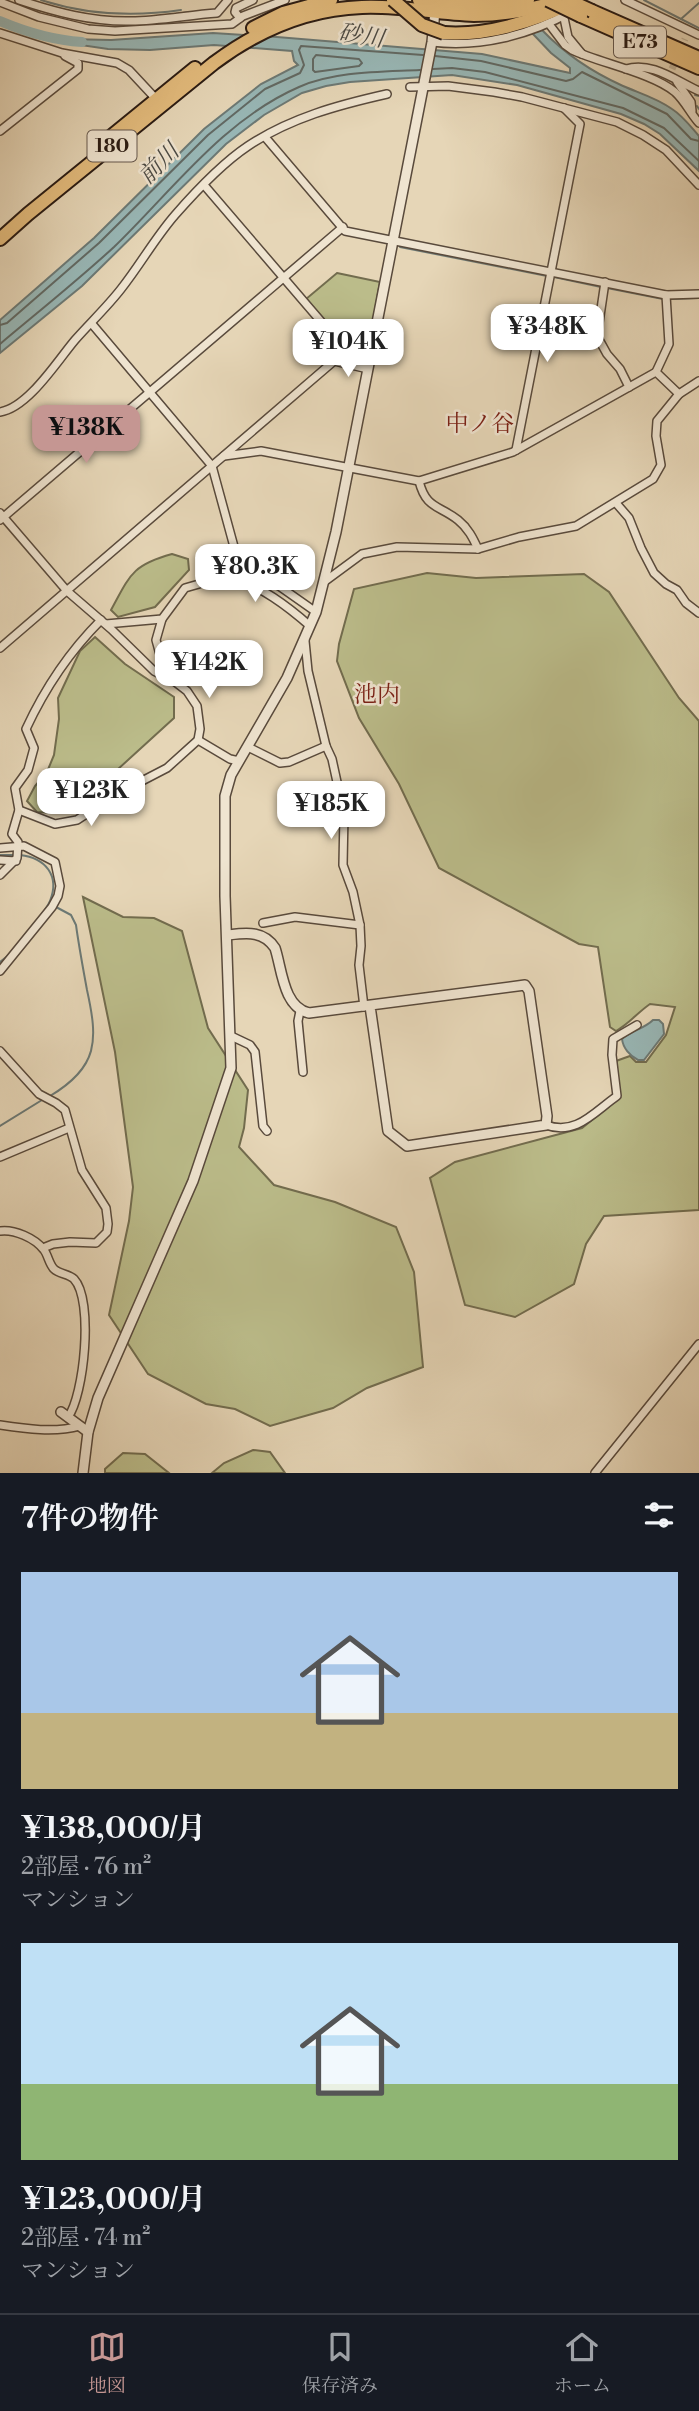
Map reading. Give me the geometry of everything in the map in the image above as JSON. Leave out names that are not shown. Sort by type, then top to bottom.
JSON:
[{"type":"highway","name":"180","points":[[0,239],[210,56],[255,26],[296,9],[331,0]]},
{"type":"highway","points":[[393,0],[422,25],[444,33],[468,32],[508,13],[537,13],[577,0]]},
{"type":"highway","name":"180","points":[[419,0],[471,15],[537,13],[560,0]]},
{"type":"highway","name":"E73","points":[[548,0],[589,9],[699,68]]},
{"type":"highway","name":"E73","points":[[568,0],[699,58]]},
{"type":"highway","name":"180","points":[[0,228],[159,103],[226,54],[276,25],[296,9],[331,10],[432,3]]},
{"type":"street","points":[[19,0],[52,11],[112,21],[159,20],[220,10],[228,0]]},
{"type":"street","points":[[240,18],[235,12],[236,8],[252,0]]},
{"type":"street","points":[[0,2],[63,24],[115,31],[232,24],[240,18],[285,0]]},
{"type":"street","points":[[625,0],[699,34]]},
{"type":"street","points":[[83,1473],[84,1429],[186,1198],[231,1068],[225,796],[231,775],[287,678],[305,641],[324,582],[369,369],[432,43],[432,3]]},
{"type":"street","points":[[537,13],[589,9]]},
{"type":"street","points":[[432,43],[494,41],[508,13]]},
{"type":"street","points":[[537,13],[565,45],[582,55],[625,69],[671,89],[684,101],[699,123]]},
{"type":"street","points":[[564,18],[568,37],[582,55]]},
{"type":"street","points":[[685,39],[689,30]]},
{"type":"street","points":[[0,33],[62,53],[117,63],[129,70],[159,103]]},
{"type":"street","points":[[0,131],[78,69],[78,63],[62,53]]},
{"type":"street","points":[[625,69],[671,72],[691,102],[692,114]]},
{"type":"street","points":[[676,82],[699,91]]},
{"type":"street","points":[[410,86],[477,89],[522,97],[617,122],[666,150],[699,186]]},
{"type":"street","points":[[0,412],[11,409],[46,379],[77,338],[123,287],[172,218],[247,147],[284,125],[348,102],[387,94]]},
{"type":"street","points":[[516,450],[580,124],[564,108]]},
{"type":"street","points":[[265,136],[345,231],[551,272],[605,286],[666,295],[699,294]]},
{"type":"street","points":[[204,185],[330,332],[334,361]]},
{"type":"street","points":[[19,810],[55,824],[77,820],[115,795],[167,768],[198,740],[200,729],[197,706],[181,685],[154,671],[67,591],[1,517],[343,228]]},
{"type":"street","points":[[605,286],[597,336],[629,387]]},
{"type":"street","points":[[224,456],[261,451],[419,481],[516,450],[656,372],[668,347],[666,295]]},
{"type":"street","points":[[92,324],[212,466],[239,565]]},
{"type":"street","points":[[334,361],[369,369]]},
{"type":"street","points":[[0,648],[334,361]]},
{"type":"street","points":[[656,372],[679,394]]},
{"type":"street","points":[[324,582],[362,554],[369,552],[397,547],[478,549],[519,537],[576,526],[637,491],[657,475],[661,464],[656,436],[657,421],[679,394],[699,380]]},
{"type":"street","points":[[419,481],[426,500],[461,523],[478,549]]},
{"type":"street","points":[[616,503],[629,517],[644,556],[654,573],[677,590],[686,603],[699,613]]},
{"type":"street","points":[[199,584],[239,565],[279,586],[316,611]]},
{"type":"street","points":[[166,677],[156,640],[162,619],[185,588],[228,579],[236,580],[275,599],[310,626]]},
{"type":"street","points":[[18,854],[12,834],[19,810],[15,788],[27,774],[33,748],[26,729],[54,678],[77,645],[103,622],[162,619]]},
{"type":"street","points":[[305,641],[308,671],[344,814],[343,865],[360,925],[362,946],[359,965],[388,1131],[407,1146],[546,1125],[558,1128],[579,1125],[617,1096],[612,1055],[613,1039],[637,1025]]},
{"type":"street","points":[[198,740],[230,759],[239,761]]},
{"type":"street","points":[[248,747],[280,763],[326,746]]},
{"type":"street","points":[[0,875],[24,846],[55,862],[60,886],[54,905],[0,971]]},
{"type":"street","points":[[0,848],[18,854]]},
{"type":"street","points":[[0,860],[18,854]]},
{"type":"street","points":[[263,923],[295,917],[360,925]]},
{"type":"street","points":[[228,935],[258,934],[270,941],[275,948],[289,997],[300,1011],[316,1013],[525,985],[531,1004],[546,1125]]},
{"type":"street","points":[[300,1011],[298,1021],[303,1072]]},
{"type":"street","points":[[231,1036],[250,1045],[255,1052],[263,1126],[267,1132]]},
{"type":"street","points":[[0,1051],[45,1098],[65,1110],[85,1177],[106,1208],[107,1232],[96,1243],[70,1242],[43,1248]]},
{"type":"street","points":[[0,1157],[69,1128]]},
{"type":"street","points":[[0,1231],[11,1231],[33,1240],[43,1248],[55,1269],[74,1279],[81,1295],[84,1328],[80,1387],[74,1409],[64,1414],[84,1429]]},
{"type":"street","points":[[595,1473],[699,1344]]},
{"type":"street","points":[[0,1424],[46,1430],[84,1429]]},
{"type":"green space","points":[[337,273],[380,282],[365,366],[337,359],[333,330],[306,299]]},
{"type":"green space","points":[[172,554],[188,559],[189,570],[155,607],[118,617],[111,610],[134,573],[148,562]]},
{"type":"green space","points":[[427,573],[476,578],[584,574],[609,592],[679,698],[699,721],[699,1210],[604,1216],[586,1244],[574,1284],[515,1317],[465,1305],[430,1178],[455,1162],[582,1128],[619,1098],[616,1061],[630,1056],[636,1062],[646,1062],[666,1035],[675,1007],[650,1004],[616,1031],[610,1027],[598,947],[579,944],[439,868],[399,784],[359,718],[337,661],[354,589]]},
{"type":"green space","points":[[95,637],[125,664],[174,697],[174,718],[94,791],[53,813],[37,812],[27,801],[47,772],[54,755],[59,719],[58,698],[80,651]]},
{"type":"green space","points":[[83,897],[123,917],[154,918],[182,931],[208,1028],[248,1090],[239,1147],[274,1185],[335,1202],[396,1227],[414,1272],[423,1367],[367,1388],[333,1408],[270,1426],[235,1409],[206,1404],[148,1374],[109,1315],[129,1221],[133,1187],[115,1052]]},
{"type":"green space","points":[[253,1450],[270,1452],[285,1473],[212,1473],[224,1463]]},
{"type":"green space","points":[[123,1453],[145,1454],[169,1473],[105,1473],[105,1469]]},
{"type":"water","points":[[542,30],[570,55],[600,75],[660,102],[680,115],[699,136],[699,171],[660,134],[644,124],[621,114],[517,85],[452,75],[326,86],[302,93],[264,115],[226,144],[82,286],[0,353],[0,320],[94,238],[204,129],[261,84],[298,65],[294,61],[292,51],[214,45],[150,50],[108,49],[67,43],[68,39],[111,40],[213,33],[277,37],[482,54],[570,73],[570,68],[532,33]]},
{"type":"water","points":[[653,1020],[659,1020],[663,1024],[664,1034],[644,1060],[638,1060],[627,1051],[622,1039]]},
{"type":"waterway","points":[[41,0],[93,12],[145,14],[181,10]]},
{"type":"waterway","points":[[644,0],[681,19]]},
{"type":"waterway","points":[[699,3],[681,19],[699,28]]},
{"type":"waterway","points":[[161,16],[190,12]]},
{"type":"waterway","name":"砂川","points":[[0,21],[40,35],[82,42]]},
{"type":"waterway","points":[[695,95],[699,96]]},
{"type":"waterway","points":[[400,247],[547,276]]},
{"type":"waterway","points":[[554,277],[601,287]]},
{"type":"waterway","points":[[607,288],[663,299]]},
{"type":"waterway","points":[[671,299],[699,298]]},
{"type":"waterway","points":[[0,855],[15,855]]},
{"type":"waterway","points":[[20,855],[44,864],[52,876],[53,892],[40,917],[20,941]]},
{"type":"waterway","points":[[50,1096],[78,1074],[86,1063],[93,1038],[91,1008],[76,925],[71,915],[56,907]]},
{"type":"waterway","points":[[0,962],[10,954]]},
{"type":"waterway","points":[[0,1126],[42,1100]]},
{"type":"tunnel","points":[[672,69],[685,39]]},
{"type":"district","name":"中ノ谷","points":[[480,424]]},
{"type":"district","name":"池内","points":[[377,695]]},
{"type":"water label","name":"前川","points":[[159,164]]}]
